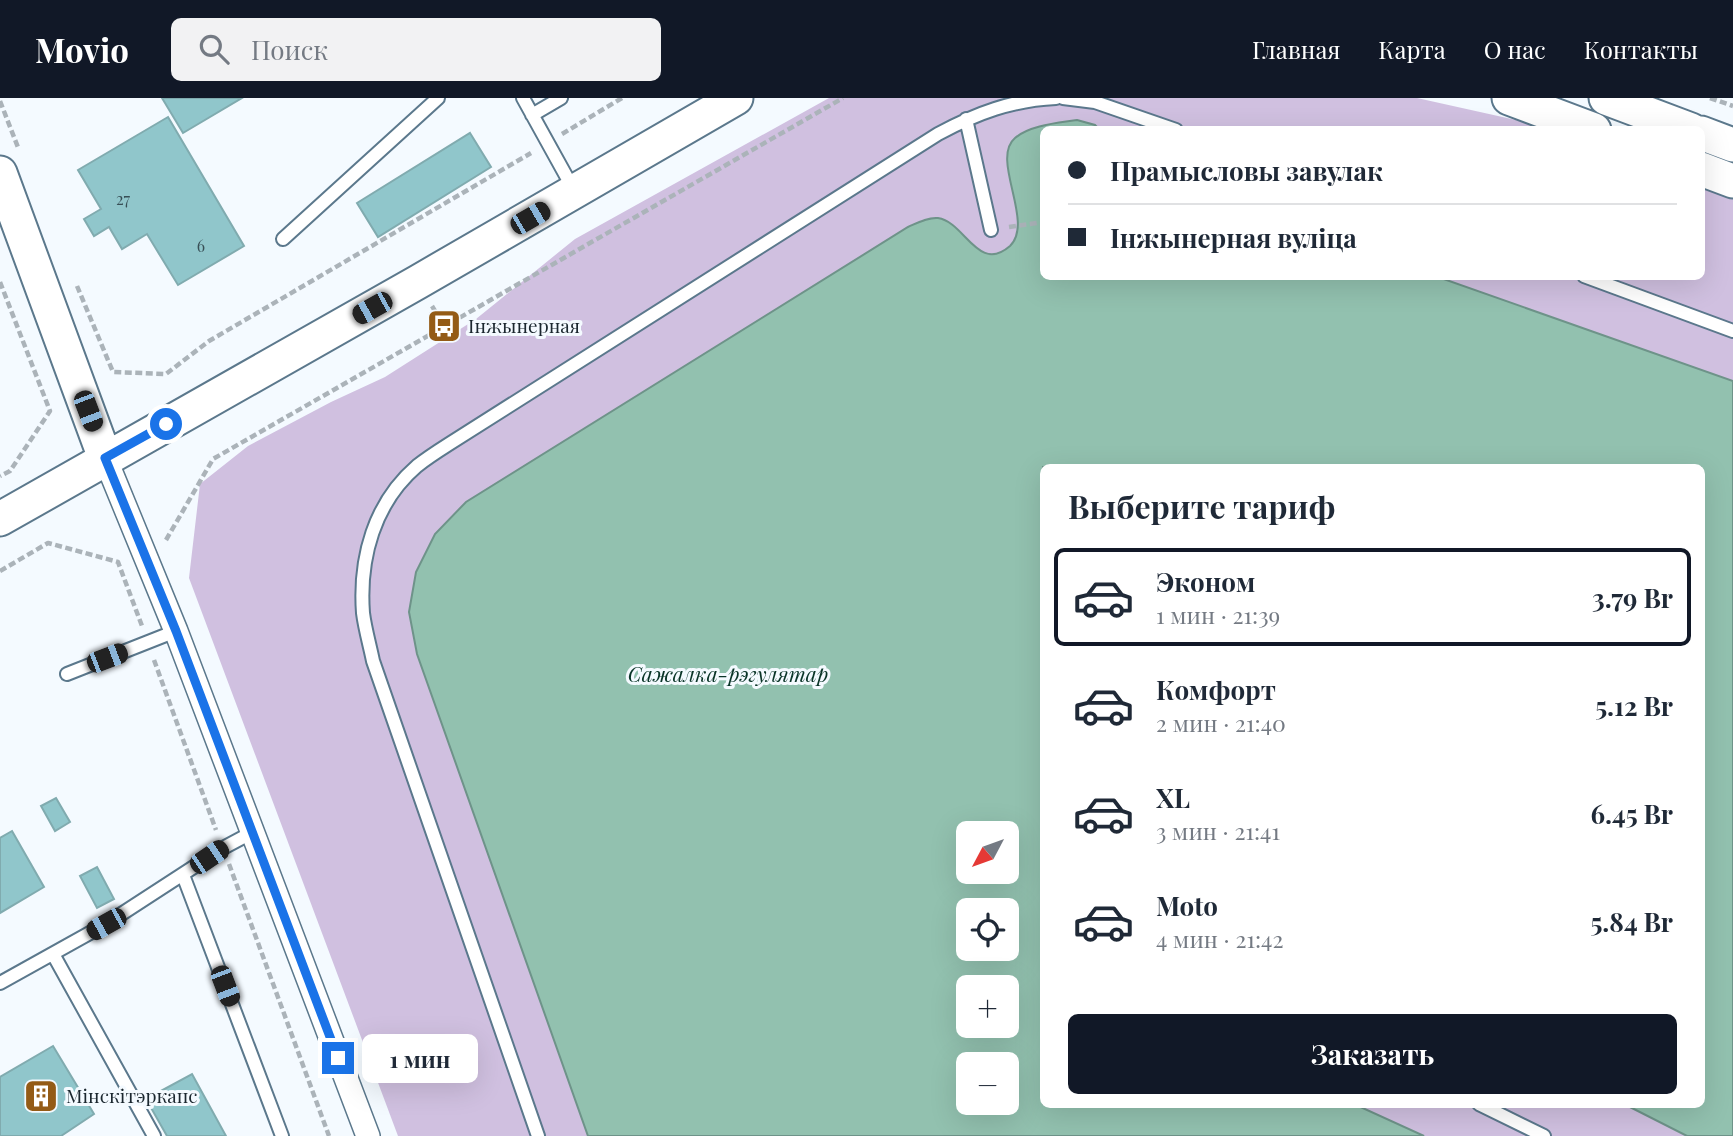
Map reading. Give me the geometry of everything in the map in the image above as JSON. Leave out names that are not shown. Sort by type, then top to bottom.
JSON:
[{"type":"main road","points":[[0,519],[736,98]]},
{"type":"main road","points":[[1509,98],[1583,126]]},
{"type":"main road","points":[[1606,98],[1680,126]]},
{"type":"main road","points":[[1705,134],[1733,145]]},
{"type":"main road","points":[[1705,170],[1733,181]]},
{"type":"main road","points":[[0,173],[105,458]]},
{"type":"street","points":[[105,458],[176,631],[366,1135]]},
{"type":"lane","points":[[283,239],[438,98]]},
{"type":"lane","points":[[523,98],[575,192]]},
{"type":"lane","points":[[532,115],[561,98]]},
{"type":"lane","points":[[538,1136],[373,662],[363,614],[363,573],[371,532],[391,495],[417,466],[892,163],[966,119],[996,107],[1027,100],[1056,98]]},
{"type":"lane","points":[[1063,98],[1095,102],[1164,126]]},
{"type":"lane","points":[[966,119],[991,230]]},
{"type":"lane","points":[[1595,280],[1733,331]]},
{"type":"lane","points":[[67,674],[176,631]]},
{"type":"lane","points":[[0,983],[106,924],[223,848],[253,832]]},
{"type":"lane","points":[[183,875],[282,1136]]},
{"type":"lane","points":[[53,954],[154,1136]]},
{"type":"lane","points":[[1487,1108],[1544,1136]]},
{"type":"path","points":[[166,541],[213,459],[843,98]]},
{"type":"path","points":[[1710,98],[1733,106]]},
{"type":"path","points":[[991,230],[1040,222]]},
{"type":"path","points":[[0,282],[50,411],[10,471],[0,477]]},
{"type":"path","points":[[0,571],[48,543],[118,562],[329,1136]]},
{"type":"shaded area","name":"Сажалка-рэгулятар","points":[[829,98],[1417,98],[1534,126],[1040,126],[1040,280],[1705,280],[1705,188],[1733,198],[1733,1136],[398,1136],[189,578],[200,484],[248,446],[385,377],[476,319],[575,239]]},
{"type":"water","name":"Сажалка-рэгулятар","points":[[1077,120],[1096,126],[1041,126]]},
{"type":"water","name":"Сажалка-рэгулятар","points":[[1040,126],[1040,280],[1447,280],[1733,381],[1733,1136],[1687,1136],[1632,1108],[1705,1108],[1705,464],[1040,464],[1040,1108],[1363,1108],[1424,1136],[588,1136],[417,654],[409,612],[416,572],[435,534],[466,502],[908,227],[926,219],[938,218],[948,222],[972,244],[989,254],[999,253],[1010,246],[1016,235],[1018,222],[1007,160],[1009,148],[1021,134]]},
{"type":"building","points":[[162,98],[242,98],[183,133]]},
{"type":"building","points":[[168,117],[244,246],[178,285],[147,234],[122,249],[109,227],[94,236],[84,219],[101,209],[78,170]]},
{"type":"building","points":[[470,133],[491,167],[378,237],[357,203]]},
{"type":"building","points":[[56,798],[70,822],[55,831],[41,806]]},
{"type":"building","points":[[12,831],[44,887],[0,913],[0,838]]},
{"type":"building","points":[[97,867],[114,899],[97,908],[80,876]]},
{"type":"building","name":"Мінскітэркапс","points":[[53,1046],[94,1114],[61,1136],[0,1136],[0,1077]]},
{"type":"building","points":[[192,1074],[226,1136],[167,1136],[146,1099]]},
{"type":"place","name":"Інжынерная","points":[[444,326]]},
{"type":"place","name":"Мінскітэркапс","points":[[41,1096]]},
{"type":"route","points":[[166,424],[105,458],[176,631],[338,1058]]}]
